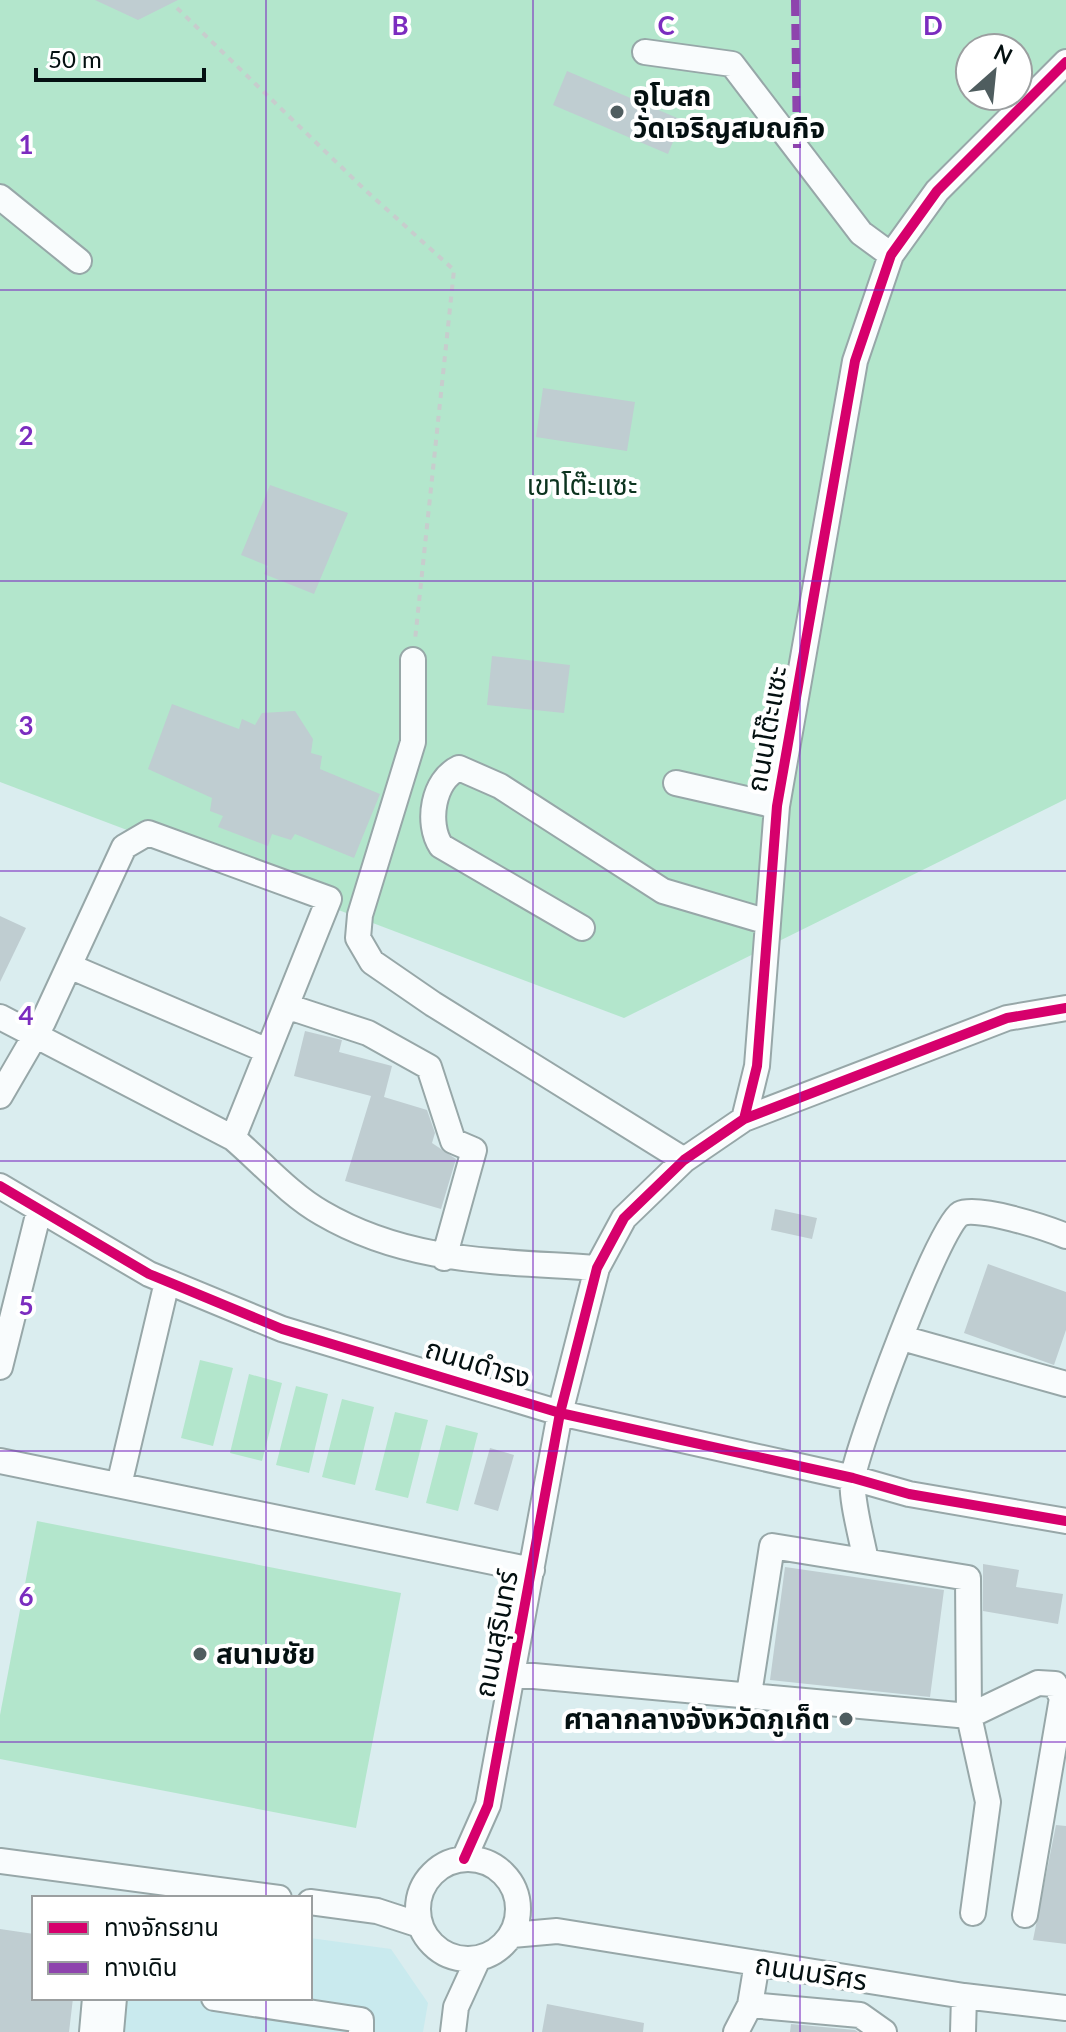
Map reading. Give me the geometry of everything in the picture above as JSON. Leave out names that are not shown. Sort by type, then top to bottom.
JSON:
[{"type":"street","points":[[645,52],[732,64],[861,233],[891,255]]},
{"type":"street","name":"ถนนโต๊ะแซะ","points":[[744,1119],[757,1066],[777,806],[855,361],[891,255],[937,191],[1066,62]]},
{"type":"street","points":[[0,197],[79,261]]},
{"type":"street","points":[[413,660],[413,742],[360,915],[358,938],[372,962],[433,1004],[684,1160]]},
{"type":"street","points":[[582,928],[441,846],[433,833],[437,792],[447,774],[459,768],[500,786],[663,891],[768,922]]},
{"type":"street","points":[[676,783],[777,806]]},
{"type":"street","points":[[0,1096],[36,1034],[124,847],[148,833],[329,899],[233,1138]]},
{"type":"street","points":[[69,966],[268,1051]]},
{"type":"street","points":[[286,1006],[368,1033],[429,1067],[453,1141],[474,1150],[444,1258]]},
{"type":"street","points":[[560,1413],[597,1268],[624,1218],[684,1160],[744,1119],[1007,1018],[1066,1008]]},
{"type":"street","points":[[1,1019],[36,1034],[233,1138],[319,1212],[379,1241],[444,1258],[597,1268]]},
{"type":"street","name":"ถนนดำรง","points":[[0,1186],[167,1282],[282,1329],[560,1413],[853,1478],[909,1494],[1066,1521]]},
{"type":"street","points":[[0,1367],[39,1211]]},
{"type":"street","points":[[866,1561],[853,1478],[917,1289],[951,1220],[963,1212],[984,1213],[1066,1236]]},
{"type":"street","points":[[119,1485],[167,1282]]},
{"type":"street","points":[[902,1338],[1066,1384]]},
{"type":"street","name":"ถนนสุรินทร์","points":[[464,1859],[488,1805],[560,1413]]},
{"type":"street","points":[[0,1461],[532,1570]]},
{"type":"street","points":[[749,1694],[772,1546],[968,1578],[969,1716],[988,1802],[973,1913]]},
{"type":"street","points":[[512,1674],[969,1716],[1038,1683],[1055,1684],[1062,1698],[1025,1915]]},
{"type":"street","name":"ถนนสุรินทร์","points":[[488,1805],[494,1866]]},
{"type":"street","points":[[464,1859],[494,1866],[515,1890],[519,1906],[512,1935],[491,1955],[478,1959],[449,1956],[427,1938],[420,1925],[419,1896],[435,1871],[464,1859]]},
{"type":"street","points":[[0,1861],[113,1887],[249,1896]]},
{"type":"street","points":[[377,1911],[419,1896]]},
{"type":"street","points":[[312,1902],[377,1911],[420,1925]]},
{"type":"street","name":"ถนนนริศร","points":[[519,1906],[557,1931]]},
{"type":"street","name":"ถนนนริศร","points":[[512,1935],[557,1931],[964,1996],[1066,2008]]},
{"type":"street","points":[[449,1956],[456,2007],[453,2032]]},
{"type":"street","points":[[456,2007],[478,1959]]},
{"type":"street","points":[[736,2032],[750,2005],[757,1963]]},
{"type":"street","points":[[860,2015],[864,1980]]},
{"type":"street","points":[[963,2032],[964,1996]]},
{"type":"street","points":[[92,2032],[95,2000]]},
{"type":"street","points":[[111,2032],[114,2000]]},
{"type":"street","points":[[227,2000],[361,2020],[361,2032]]},
{"type":"street","points":[[750,2005],[860,2015],[884,2032]]},
{"type":"path","points":[[177,8],[363,188],[454,270],[413,660]]},
{"type":"shaded area","points":[[312,1938],[391,1949],[428,2003],[423,2032],[97,2032],[100,2000],[312,2000]]},
{"type":"green space","name":"เขาโต๊ะแซะ","points":[[0,0],[1066,0],[1066,799],[624,1018],[0,782]]},
{"type":"green space","points":[[200,1360],[233,1368],[213,1446],[181,1438]]},
{"type":"green space","points":[[249,1374],[282,1383],[262,1461],[230,1453]]},
{"type":"green space","points":[[296,1386],[328,1394],[309,1473],[276,1465]]},
{"type":"green space","points":[[342,1399],[374,1407],[355,1485],[322,1477]]},
{"type":"green space","points":[[395,1412],[428,1420],[408,1498],[375,1490]]},
{"type":"green space","points":[[446,1425],[478,1433],[458,1511],[426,1503]]},
{"type":"green space","name":"สนามชัย","points":[[37,1521],[401,1593],[356,1828],[0,1759],[0,1715]]},
{"type":"building","points":[[95,0],[178,0],[138,20]]},
{"type":"building","name":"อุโบสถ วัดเจริญสมณกิจ","points":[[567,71],[682,120],[668,154],[553,105]]},
{"type":"building","points":[[543,388],[635,402],[627,451],[536,437]]},
{"type":"building","points":[[270,485],[348,513],[314,594],[264,574],[268,566],[241,555]]},
{"type":"building","points":[[492,656],[570,665],[564,713],[487,705]]},
{"type":"building","points":[[172,704],[239,729],[242,719],[255,725],[262,713],[295,711],[313,739],[311,753],[322,756],[320,769],[380,794],[354,858],[295,834],[291,840],[272,834],[268,846],[218,827],[223,816],[210,811],[212,798],[148,769]]},
{"type":"building","points":[[0,916],[26,928],[0,982]]},
{"type":"building","points":[[305,1031],[342,1040],[339,1052],[392,1066],[384,1097],[427,1110],[435,1133],[432,1143],[456,1159],[441,1209],[345,1181],[371,1096],[294,1076]]},
{"type":"building","points":[[775,1209],[817,1218],[812,1239],[771,1230]]},
{"type":"building","points":[[988,1264],[1066,1292],[1066,1330],[1054,1365],[964,1333]]},
{"type":"building","points":[[490,1448],[514,1455],[498,1511],[474,1504]]},
{"type":"building","points":[[983,1564],[1019,1570],[1016,1587],[1063,1594],[1058,1624],[983,1611]]},
{"type":"building","points":[[785,1567],[944,1590],[930,1697],[770,1680]]},
{"type":"building","points":[[1056,1825],[1066,1826],[1066,1944],[1033,1940]]},
{"type":"building","points":[[0,1929],[32,1934],[32,2000],[73,2000],[69,2032],[0,2032]]},
{"type":"building","points":[[547,2004],[644,2023],[643,2032],[542,2032]]},
{"type":"building","points":[[791,2024],[855,2030],[858,2032],[790,2032]]},
{"type":"marked path","points":[[795,0],[797,148]]},
{"type":"cycle path","points":[[744,1119],[757,1066],[777,806],[855,361],[891,255],[937,191],[1066,62]]},
{"type":"cycle path","points":[[464,1859],[488,1805],[560,1413],[597,1268],[624,1218],[684,1160],[744,1119],[1007,1018],[1066,1008]]},
{"type":"cycle path","points":[[0,1186],[149,1274],[282,1329],[560,1413],[853,1478],[909,1494],[1066,1521]]},
{"type":"place","name":"อุโบสถ วัดเจริญสมณกิจ","points":[[617,112]]},
{"type":"place","name":"สนามชัย","points":[[200,1654]]},
{"type":"place","name":"ศาลากลางจังหวัดภูเก็ต","points":[[846,1719]]}]
